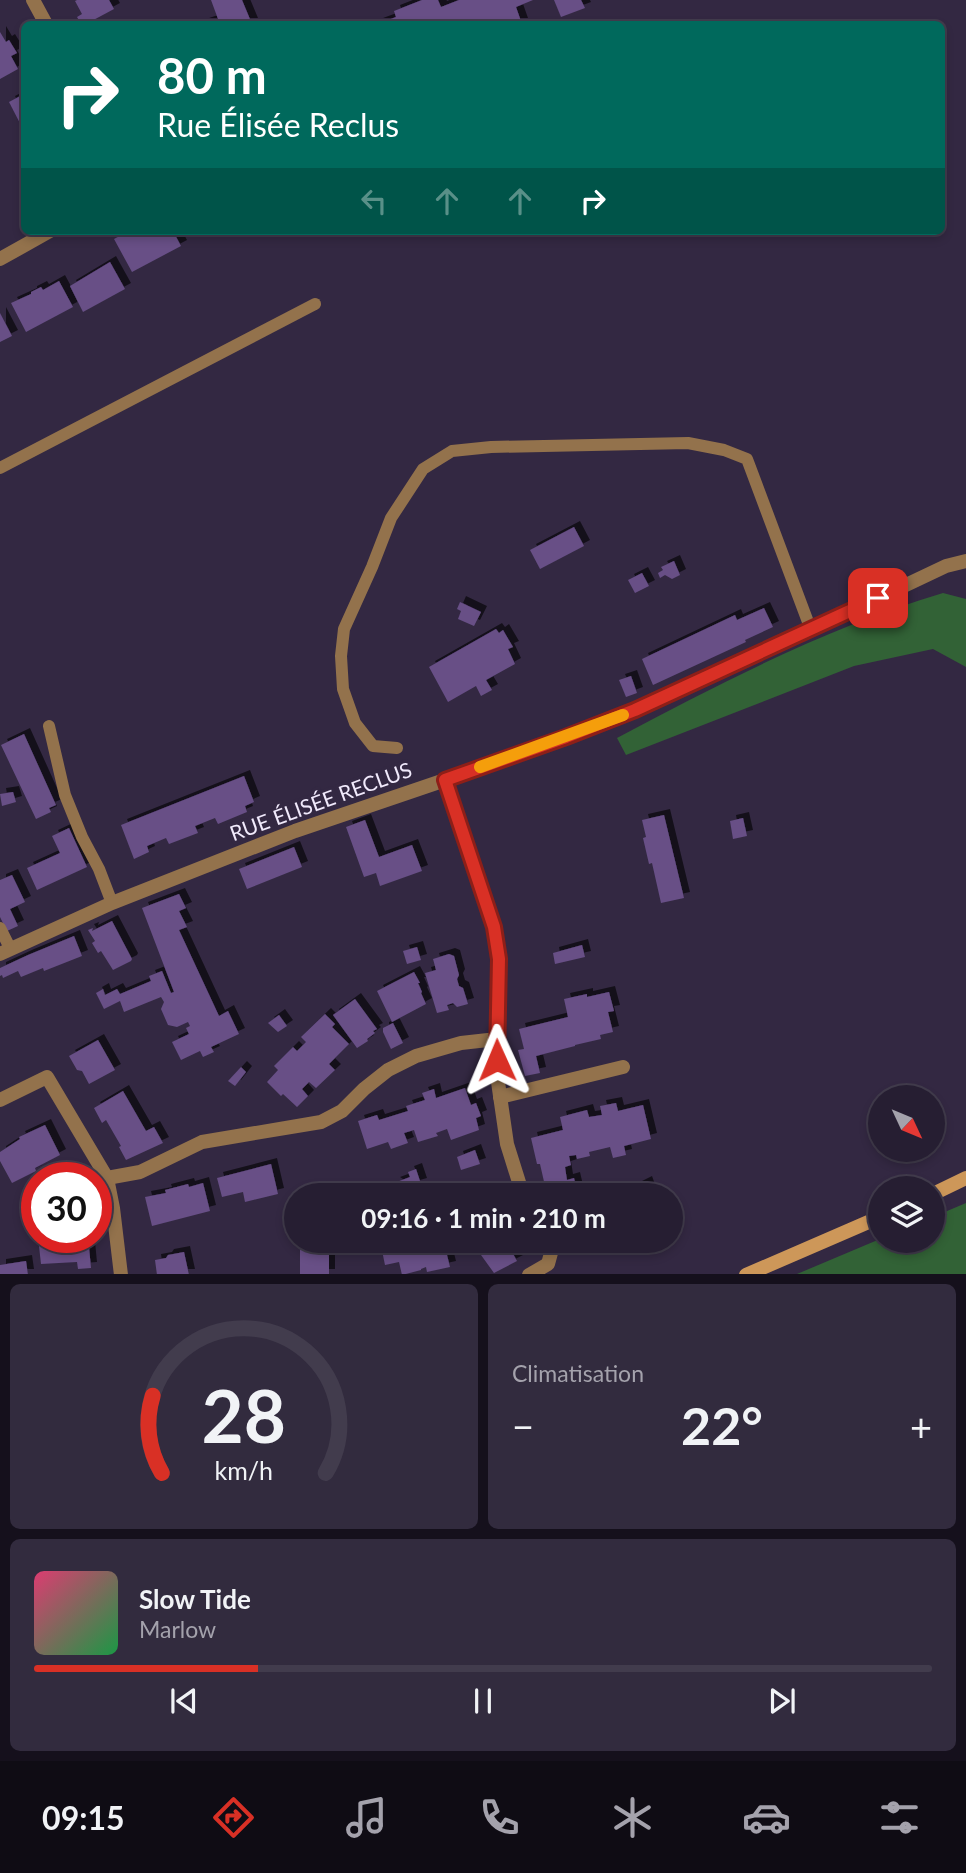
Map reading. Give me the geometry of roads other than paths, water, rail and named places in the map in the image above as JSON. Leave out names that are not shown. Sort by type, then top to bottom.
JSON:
[{"type":"main road","points":[[945,1188],[966,1178]]},
{"type":"main road","points":[[748,1274],[868,1222]]},
{"type":"street","points":[[33,0],[44,21]]},
{"type":"street","points":[[0,259],[43,235]]},
{"type":"street","name":"RUE ÉLISÉE RECLUS","points":[[5,951],[112,903],[295,831],[566,737],[635,710],[811,631],[946,566],[966,561]]},
{"type":"street","points":[[445,780],[494,927],[499,959],[498,1082],[507,1144],[519,1183]]},
{"type":"street","points":[[112,1177],[139,1172],[202,1142],[321,1122],[342,1111],[388,1070],[409,1059],[446,1046],[497,1039]]},
{"type":"street","points":[[500,1097],[623,1067]]},
{"type":"street","points":[[0,1100],[47,1077],[97,1162]]},
{"type":"street","points":[[112,1203],[121,1274]]},
{"type":"street","points":[[531,1274],[548,1264],[551,1253]]},
{"type":"lane","points":[[0,468],[315,304]]},
{"type":"lane","points":[[397,748],[373,746],[355,723],[343,689],[341,656],[344,629],[391,518],[423,468],[452,451],[491,447],[688,443],[724,450],[747,459],[811,631]]},
{"type":"lane","points":[[49,726],[65,795],[112,903]]},
{"type":"lane","points":[[0,928],[5,951]]}]
